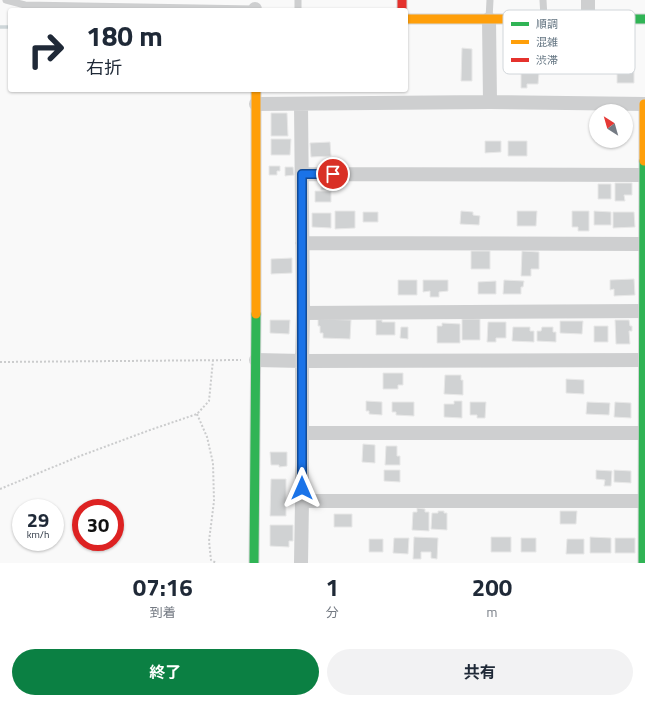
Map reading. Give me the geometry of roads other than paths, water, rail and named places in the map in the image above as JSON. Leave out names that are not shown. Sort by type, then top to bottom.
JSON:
[{"type":"street","points":[[408,19],[503,19]]},
{"type":"street","points":[[489,19],[490,102]]},
{"type":"street","points":[[254,563],[256,97],[301,104],[490,102],[645,104],[643,244],[643,563]]},
{"type":"street","points":[[301,104],[301,563]]},
{"type":"street","points":[[302,174],[644,175]]},
{"type":"street","points":[[302,243],[643,244]]},
{"type":"street","points":[[302,313],[644,311]]},
{"type":"street","points":[[256,360],[302,362],[644,360]]},
{"type":"street","points":[[302,433],[643,433]]},
{"type":"street","points":[[302,501],[644,501]]},
{"type":"lane","points":[[6,0],[25,5],[163,8]]},
{"type":"lane","points":[[489,19],[490,0]]},
{"type":"lane","points":[[543,0],[544,10]]},
{"type":"waterway","points":[[0,27],[8,27]]}]
